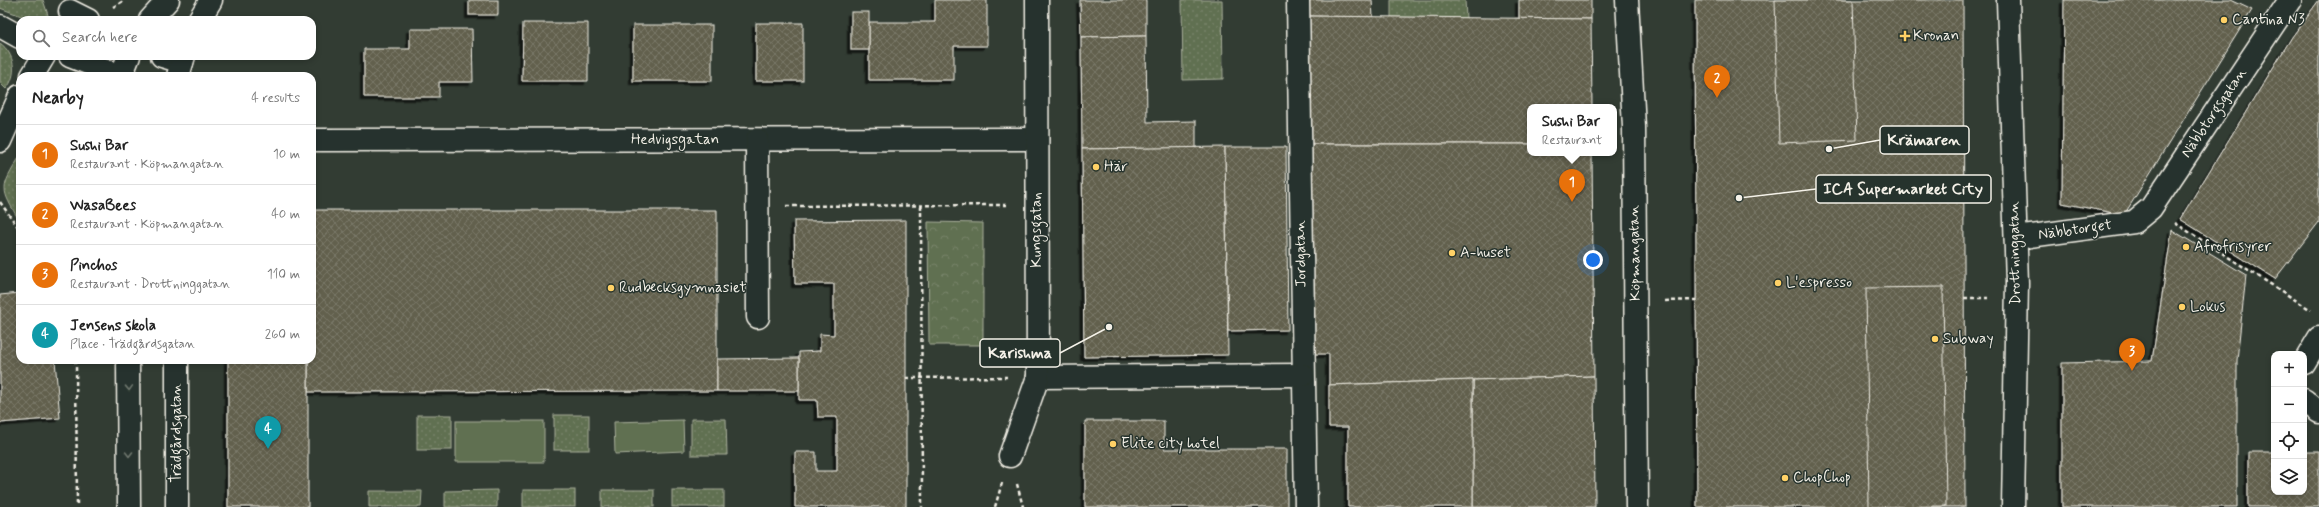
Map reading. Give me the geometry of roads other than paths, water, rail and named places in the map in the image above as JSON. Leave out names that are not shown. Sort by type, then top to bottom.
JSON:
[{"type":"street","points":[[154,16],[168,0]]},
{"type":"street","points":[[201,16],[211,0]]},
{"type":"street","name":"Kungsgatan","points":[[1010,456],[1038,377],[1037,0]]},
{"type":"street","name":"Jordgatan","points":[[1298,0],[1306,507]]},
{"type":"street","name":"Köpmangatan","points":[[1627,0],[1634,127],[1637,507]]},
{"type":"street","name":"Drottninggatan","points":[[2008,0],[2017,282],[2013,507]]},
{"type":"street","name":"Näbbtorgsgatan","points":[[2134,222],[2151,208],[2290,0]]},
{"type":"street","points":[[0,26],[16,35]]},
{"type":"street","points":[[34,72],[42,60]]},
{"type":"street","points":[[80,60],[111,72]]},
{"type":"street","points":[[123,72],[127,60]]},
{"type":"street","points":[[0,141],[16,105]]},
{"type":"street","name":"Hedvigsgatan","points":[[316,140],[1037,139]]},
{"type":"street","points":[[757,140],[758,317]]},
{"type":"street","name":"Näbbtorget","points":[[2016,238],[2134,222]]},
{"type":"street","points":[[2307,358],[2319,338]]},
{"type":"street","points":[[128,364],[129,507]]},
{"type":"street","name":"Trädgårdsgatan","points":[[177,364],[178,507]]},
{"type":"street","points":[[1038,377],[1303,375]]},
{"type":"street","points":[[2307,402],[2319,412]]},
{"type":"place","name":"Cantina N3","points":[[2224,20]]},
{"type":"place","name":"Kronan","points":[[1905,36]]},
{"type":"place","name":"WasaBees","points":[[1717,98]]},
{"type":"place","name":"Krämaren","points":[[1829,149]]},
{"type":"place","name":"Här","points":[[1096,167]]},
{"type":"place","name":"ICA Supermarket City","points":[[1739,198]]},
{"type":"place","name":"Sushi Bar","points":[[1572,202]]},
{"type":"place","name":"Afrofrisyrer","points":[[2186,247]]},
{"type":"place","name":"A-huset","points":[[1452,253]]},
{"type":"place","name":"L'espresso","points":[[1778,283]]},
{"type":"place","name":"Rudbecksgymnasiet","points":[[611,288]]},
{"type":"place","name":"Lokus","points":[[2182,307]]},
{"type":"place","name":"Karishma","points":[[1109,327]]},
{"type":"place","name":"Subway","points":[[1935,339]]},
{"type":"place","name":"Pinchos","points":[[2132,371]]},
{"type":"place","name":"Elite city hotel","points":[[1113,444]]},
{"type":"place","name":"Jensens skola","points":[[268,449]]},
{"type":"place","name":"ChopChop","points":[[1785,478]]}]
